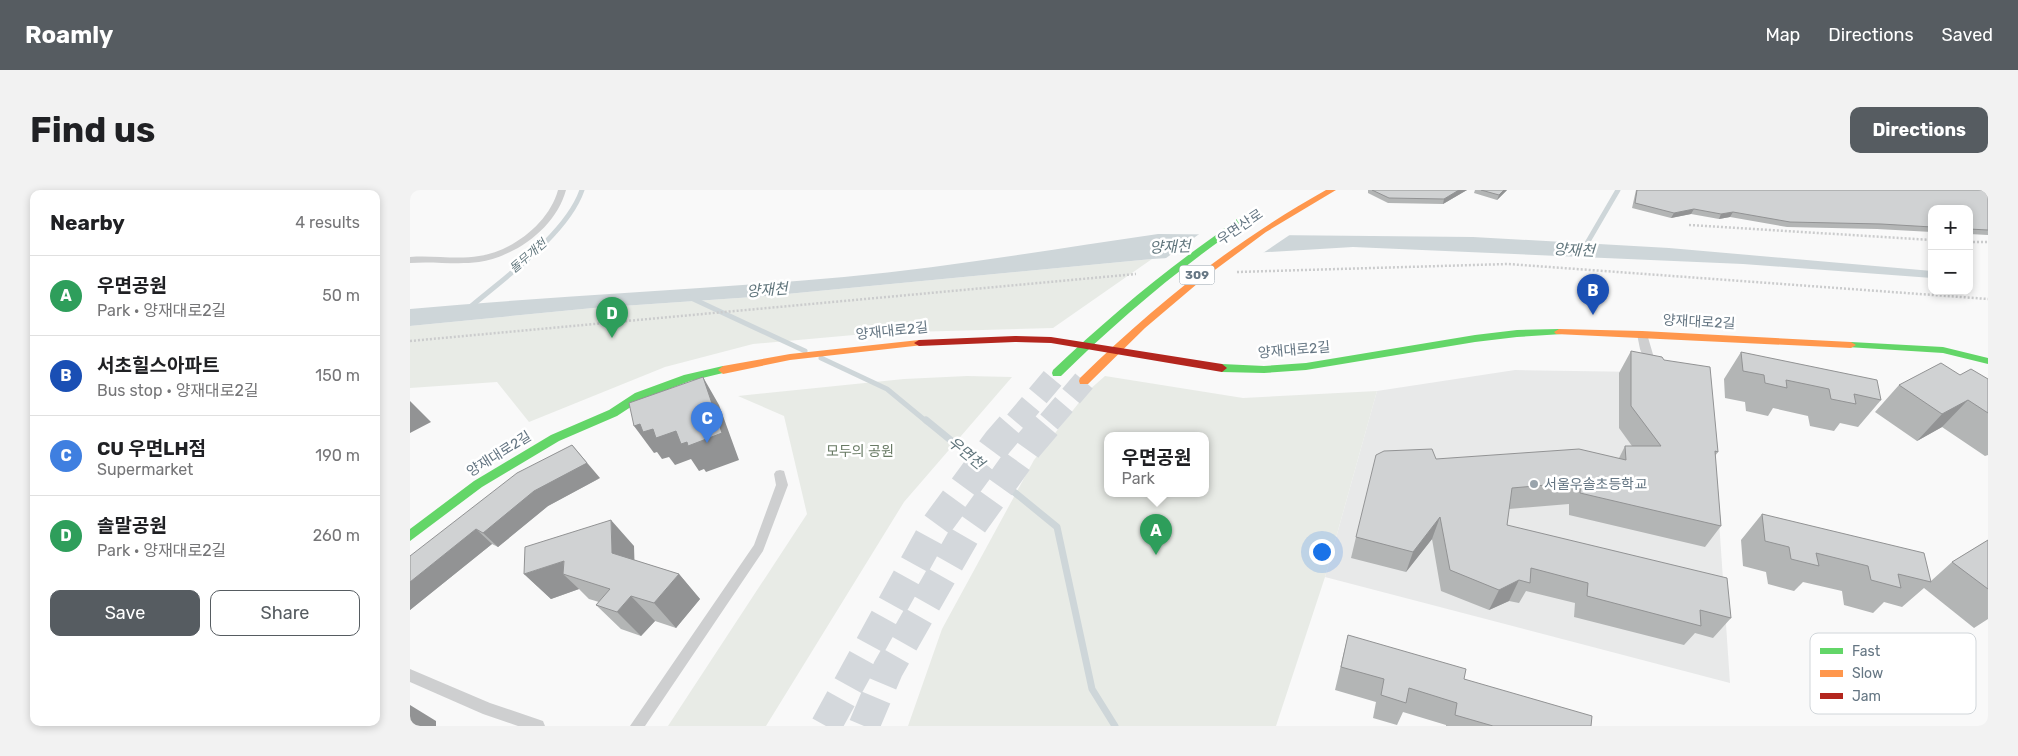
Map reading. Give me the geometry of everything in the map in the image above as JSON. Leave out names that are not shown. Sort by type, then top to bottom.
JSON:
[{"type":"main road","name":"우면산로","points":[[1084,381],[1123,339],[1207,267],[1282,216],[1330,191]]},
{"type":"main road","name":"우면산로","points":[[1057,373],[1102,328],[1150,286],[1212,240],[1258,210]]},
{"type":"main road","name":"양재대로2길","points":[[410,536],[478,484],[520,458],[555,438],[613,412],[638,396],[688,378],[790,357],[975,339],[1051,340],[1192,364],[1224,368],[1259,369],[1325,364],[1498,334],[1551,332],[1642,334],[1943,350],[1988,362]]},
{"type":"main road","name":"양재대로2길","points":[[928,354],[998,349],[1029,351]]},
{"type":"main road","points":[[1061,354],[1121,364]]},
{"type":"main road","name":"양재대로2길","points":[[1955,366],[1988,362]]},
{"type":"main road","name":"양재대로2길","points":[[613,412],[642,407],[693,389],[749,375],[788,369]]},
{"type":"main road","name":"양재대로2길","points":[[1207,378],[1248,381],[1319,377]]},
{"type":"lane","points":[[410,260],[456,260],[492,256],[538,229],[556,209],[562,190]]},
{"type":"lane","points":[[1642,334],[1645,349],[1656,377]]},
{"type":"lane","points":[[637,726],[759,547],[782,485],[780,474]]},
{"type":"lane","points":[[410,675],[488,709],[538,726]]},
{"type":"path","points":[[1689,225],[1928,240]]},
{"type":"path","points":[[1973,242],[1988,242]]},
{"type":"shaded area","name":"서울우솔초등학교","points":[[1515,370],[1709,373],[1730,683],[1325,577],[1377,391]]},
{"type":"green space","points":[[1152,259],[1053,328],[876,333],[753,344],[665,367],[529,422],[497,382],[410,388],[410,326],[593,308],[766,296]]},
{"type":"green space","name":"모두의 공원","points":[[967,376],[1012,377],[904,502],[766,726],[668,726],[807,514],[784,416],[738,396],[904,379]]},
{"type":"green space","points":[[1105,376],[1243,398],[1377,391],[1325,577],[1276,726],[908,726],[942,629],[1034,460],[1088,391]]},
{"type":"water","name":"양재천","points":[[1158,234],[1473,237],[1669,248],[1928,271],[1928,278],[1743,264],[1353,247],[1152,259],[766,296],[593,308],[410,326],[410,309],[844,277],[962,263]]},
{"type":"pier","points":[[1202,232],[1294,232],[1260,255],[1162,261]]},
{"type":"building","points":[[1372,190],[1459,190],[1444,199],[1389,198]]},
{"type":"building","points":[[1481,190],[1504,190],[1499,195]]},
{"type":"building","points":[[1637,190],[1988,190],[1988,230],[1973,229],[1973,205],[1928,205],[1928,227],[1790,222],[1733,212],[1721,214],[1694,209],[1674,213],[1635,203]]},
{"type":"building","points":[[1631,351],[1662,357],[1664,360],[1710,367],[1718,452],[1715,451],[1721,526],[1580,493],[1581,482],[1512,488],[1507,525],[1727,578],[1731,618],[1700,610],[1701,626],[1587,596],[1588,583],[1531,568],[1530,583],[1519,580],[1499,590],[1450,570],[1440,517],[1413,552],[1356,537],[1376,455],[1384,451],[1432,449],[1436,459],[1579,449],[1626,460],[1625,446],[1661,446],[1631,406]]},
{"type":"building","points":[[1741,352],[1877,380],[1881,400],[1854,394],[1856,404],[1831,399],[1829,389],[1786,380],[1787,388],[1765,383],[1764,375],[1743,371]]},
{"type":"building","points":[[1941,363],[1960,375],[1971,369],[1988,379],[1988,413],[1968,400],[1942,414],[1899,385]]},
{"type":"building","points":[[703,377],[722,433],[688,446],[687,442],[681,444],[676,431],[656,438],[653,429],[643,432],[640,424],[634,426],[629,403]]},
{"type":"building","points":[[572,445],[587,463],[534,491],[483,533],[476,529],[410,582],[410,556],[517,473]]},
{"type":"building","points":[[1762,514],[1924,553],[1931,582],[1898,574],[1901,588],[1871,580],[1868,566],[1816,553],[1819,566],[1791,559],[1789,547],[1765,541]]},
{"type":"building","points":[[611,520],[612,553],[679,574],[654,603],[631,596],[617,612],[596,605],[610,589],[563,574],[564,561],[524,574],[525,547]]},
{"type":"building","points":[[1988,540],[1988,589],[1952,562]]},
{"type":"building","points":[[1348,635],[1466,669],[1464,679],[1592,716],[1591,726],[1493,726],[1455,715],[1457,703],[1409,688],[1406,703],[1381,695],[1384,679],[1341,667]]},
{"type":"waterway","name":"돌무개천","points":[[469,308],[549,239],[563,223],[582,190]]},
{"type":"waterway","name":"양재천","points":[[1583,250],[1618,190]]},
{"type":"waterway","name":"우면천","points":[[689,297],[805,351]]},
{"type":"waterway","name":"우면천","points":[[821,358],[887,389],[927,422]]},
{"type":"waterway","name":"우면천","points":[[926,420],[1057,527],[1092,689],[1115,726]]},
{"type":"tunnel","points":[[1016,422],[1057,373]]},
{"type":"tunnel","points":[[1049,422],[1084,381]]},
{"type":"tunnel","points":[[826,726],[936,526],[998,442],[1017,420]]},
{"type":"tunnel","points":[[864,726],[888,669],[965,534],[1027,447],[1050,420]]},
{"type":"traffic: fast","points":[[1057,373],[1150,289],[1199,251],[1251,215]]},
{"type":"traffic: fast","points":[[1222,368],[1264,370],[1306,367],[1475,338],[1517,333],[1559,332]]},
{"type":"traffic: fast","points":[[1851,345],[1943,350],[1988,361]]},
{"type":"traffic: fast","points":[[410,536],[478,484],[555,438],[613,413],[639,396],[688,378],[723,370]]},
{"type":"traffic: slow","points":[[1084,381],[1141,326],[1200,276],[1263,231],[1332,190]]},
{"type":"traffic: slow","points":[[1559,332],[1642,334],[1851,345]]},
{"type":"traffic: slow","points":[[723,370],[790,357],[919,343]]},
{"type":"traffic: jam","points":[[919,343],[1015,339],[1051,340],[1222,368]]},
{"type":"place","name":"서초힐스아파트","points":[[1593,315]]},
{"type":"place","name":"솔말공원","points":[[612,338]]},
{"type":"place","name":"CU 우면LH점","points":[[707,443]]},
{"type":"place","name":"서울우솔초등학교","points":[[1534,484]]},
{"type":"place","name":"우면공원","points":[[1156,555]]}]
